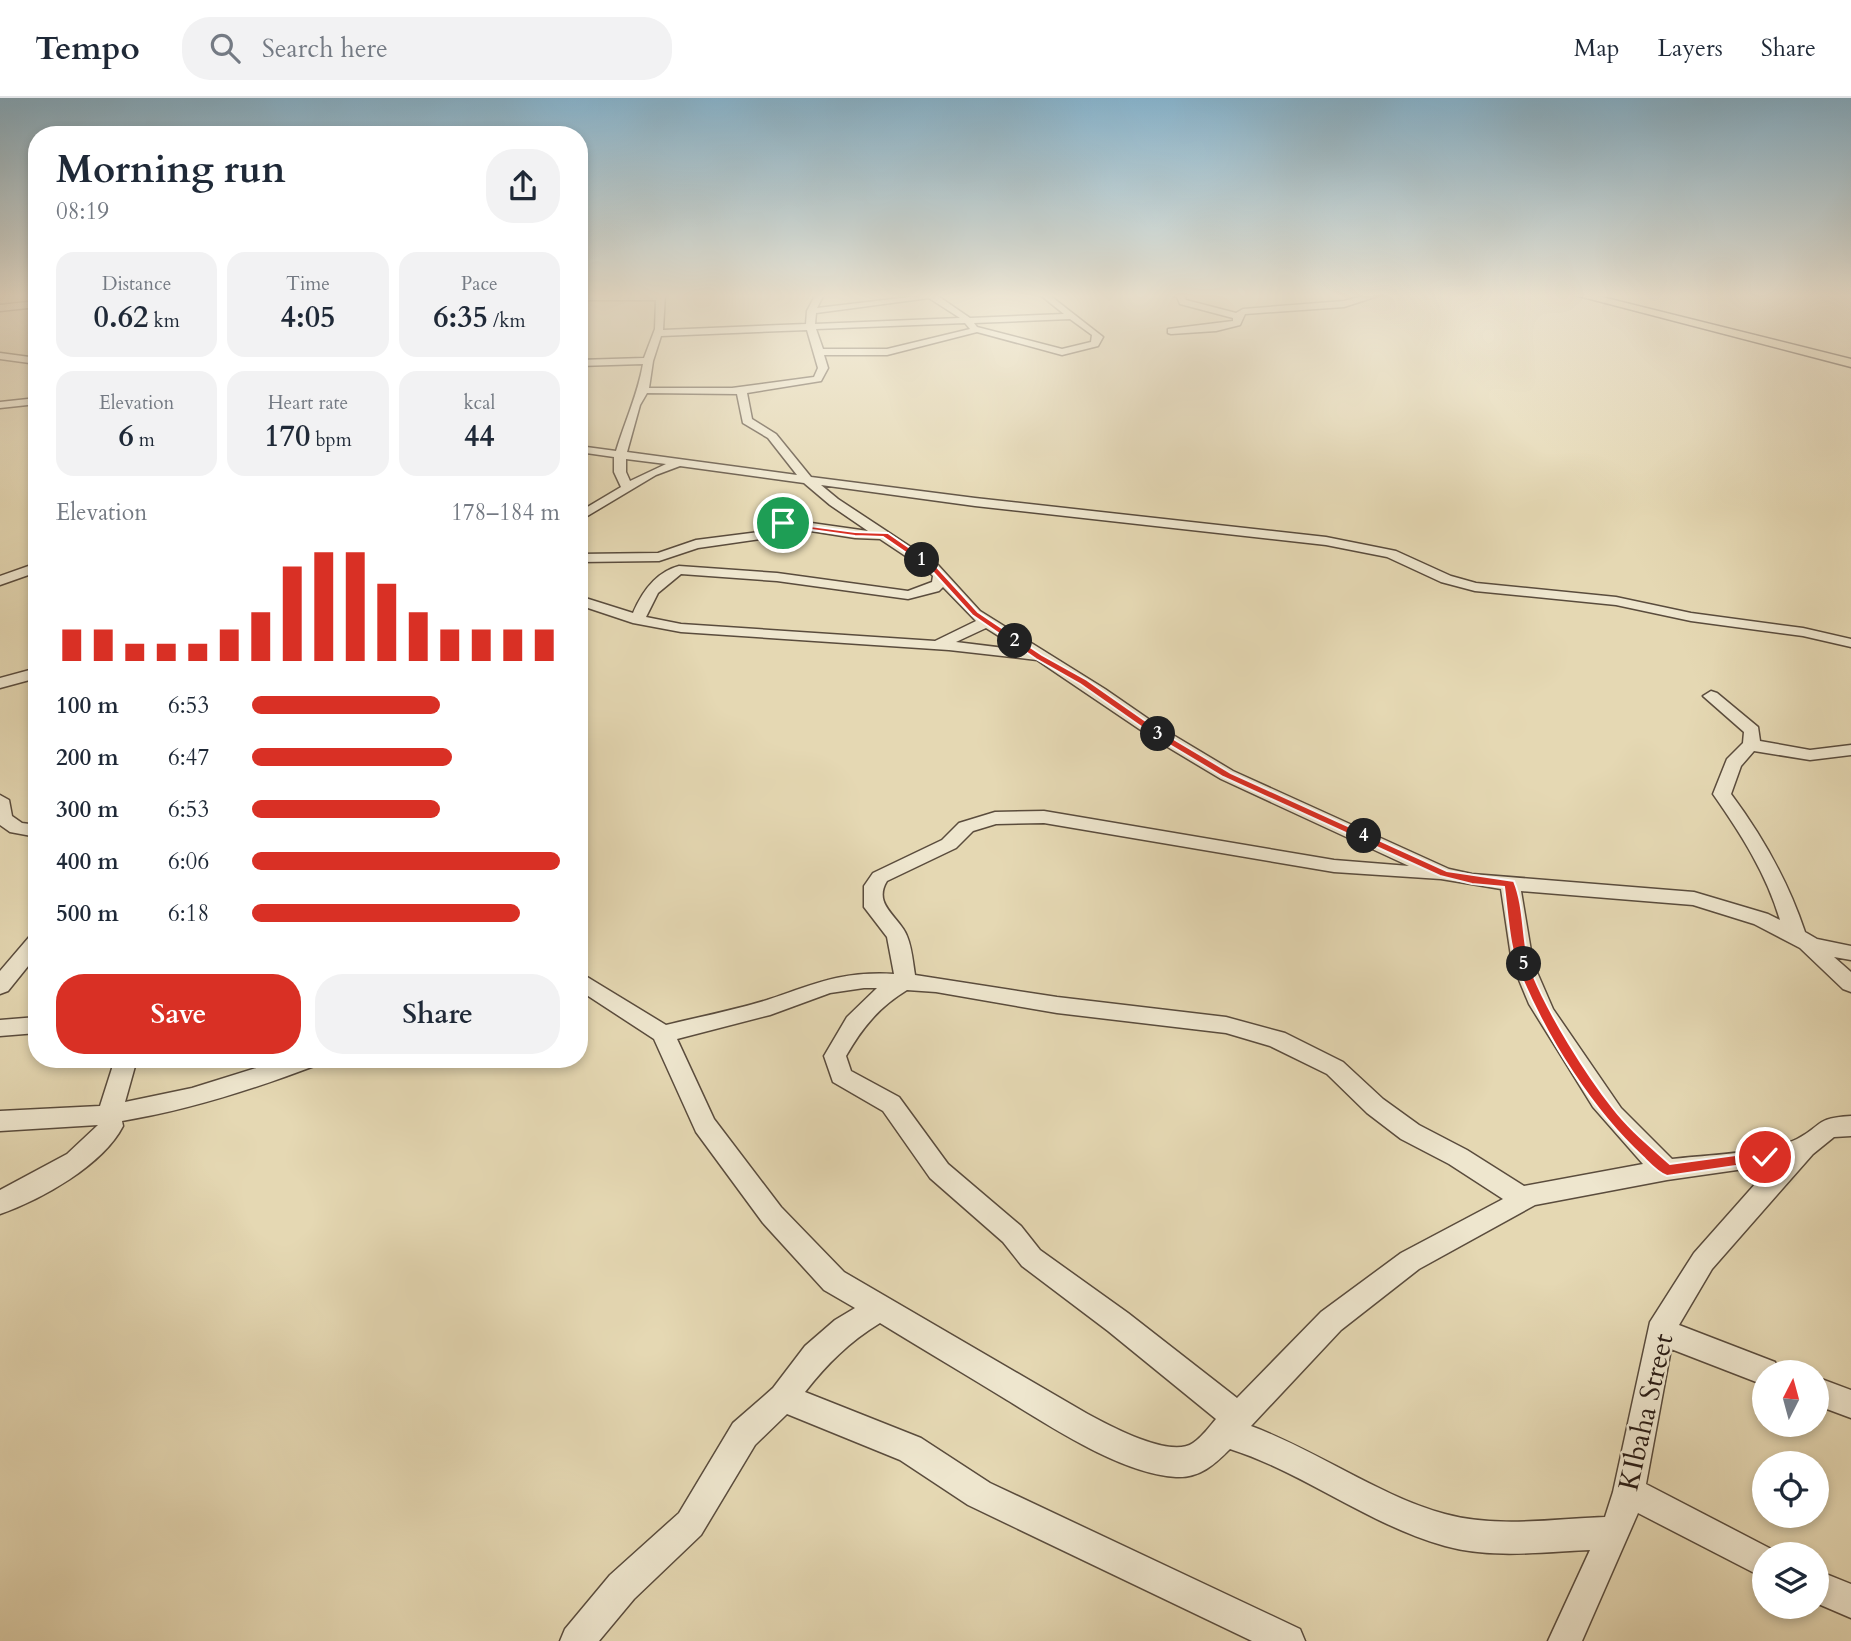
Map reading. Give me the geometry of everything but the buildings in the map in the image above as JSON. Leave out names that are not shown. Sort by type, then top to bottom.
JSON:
[{"type":"street","points":[[628,489],[620,472],[620,455],[635,405],[644,390],[647,366]]},
{"type":"street","points":[[644,390],[667,393],[741,390],[818,379],[822,366]]},
{"type":"street","points":[[741,390],[747,421],[772,436],[806,478],[834,502],[940,575],[975,614],[1039,657],[1083,682],[1157,733],[1227,775],[1444,874]]},
{"type":"street","points":[[0,405],[28,402]]},
{"type":"street","points":[[588,450],[975,502],[1326,541],[1391,554],[1446,579],[1475,587],[1616,601],[1691,617],[1803,632],[1851,643]]},
{"type":"street","points":[[588,512],[652,473],[687,464]]},
{"type":"street","points":[[588,558],[659,557],[696,544],[762,535],[783,523],[855,534],[885,535]]},
{"type":"street","points":[[0,565],[28,567]]},
{"type":"street","points":[[0,581],[28,570]]},
{"type":"street","points":[[638,620],[646,600],[667,576],[679,570],[777,577],[908,595],[934,588],[939,583],[940,575]]},
{"type":"street","points":[[588,603],[638,620],[727,633],[935,646],[1039,657]]},
{"type":"street","points":[[935,646],[964,635],[987,622]]},
{"type":"street","points":[[0,670],[28,672]]},
{"type":"street","points":[[0,683],[28,675]]},
{"type":"street","points":[[1711,695],[1752,731],[1751,745]]},
{"type":"street","points":[[1851,750],[1810,755],[1751,745],[1742,749],[1732,763],[1722,794],[1753,837],[1783,896],[1800,940],[1851,984]]},
{"type":"street","points":[[0,800],[3,819],[17,828],[28,830]]},
{"type":"street","points":[[904,983],[897,935],[874,907],[874,886],[880,877],[895,868],[949,844],[966,827],[995,818],[1044,817],[1334,866],[1694,899],[1761,919],[1800,940],[1826,949],[1851,953]]},
{"type":"street","points":[[1510,884],[1518,941],[1527,975],[1543,1009],[1607,1112],[1667,1170]]},
{"type":"street","points":[[0,986],[28,953]]},
{"type":"street","points":[[663,1034],[770,1007],[847,982],[936,984],[1065,1006],[1226,1025],[1277,1039],[1335,1068],[1375,1106],[1410,1132],[1458,1157],[1525,1200]]},
{"type":"street","points":[[904,983],[877,997],[856,1018],[835,1056],[841,1076],[891,1104],[939,1171],[1012,1234],[1031,1258],[1118,1322],[1232,1425],[1373,1500],[1447,1531],[1505,1536],[1615,1533]]},
{"type":"street","points":[[588,987],[663,1034],[705,1125],[772,1215],[834,1281],[1075,1424],[1117,1445],[1157,1459],[1178,1462],[1200,1458],[1331,1321],[1410,1261],[1525,1200],[1527,1196],[1667,1170],[1765,1157],[1804,1147]]},
{"type":"street","points":[[0,1028],[28,1026]]},
{"type":"street","points":[[0,1203],[95,1146],[111,1126],[109,1114],[123,1068]]},
{"type":"street","points":[[0,1121],[67,1119],[164,1104],[250,1081],[285,1068]]},
{"type":"street","name":"KIbaha Street","points":[[1565,1641],[1615,1533],[1629,1492],[1660,1331],[1703,1261],[1804,1147],[1829,1127],[1851,1126]]},
{"type":"street","points":[[577,1641],[622,1587],[690,1524],[738,1442],[783,1398],[815,1356],[845,1329],[880,1308]]},
{"type":"street","points":[[1660,1331],[1752,1367]]},
{"type":"street","points":[[1829,1396],[1851,1404]]},
{"type":"street","points":[[783,1398],[910,1449],[979,1494],[1288,1641]]},
{"type":"street","points":[[1629,1492],[1752,1556]]},
{"type":"street","points":[[1829,1592],[1851,1601]]},
{"type":"route","points":[[783,523],[855,534],[885,535],[933,568],[975,614],[1039,657],[1083,682],[1157,733],[1227,775],[1355,831],[1444,874],[1510,884],[1518,941],[1527,975],[1543,1009],[1607,1112],[1667,1170],[1765,1157]]}]
